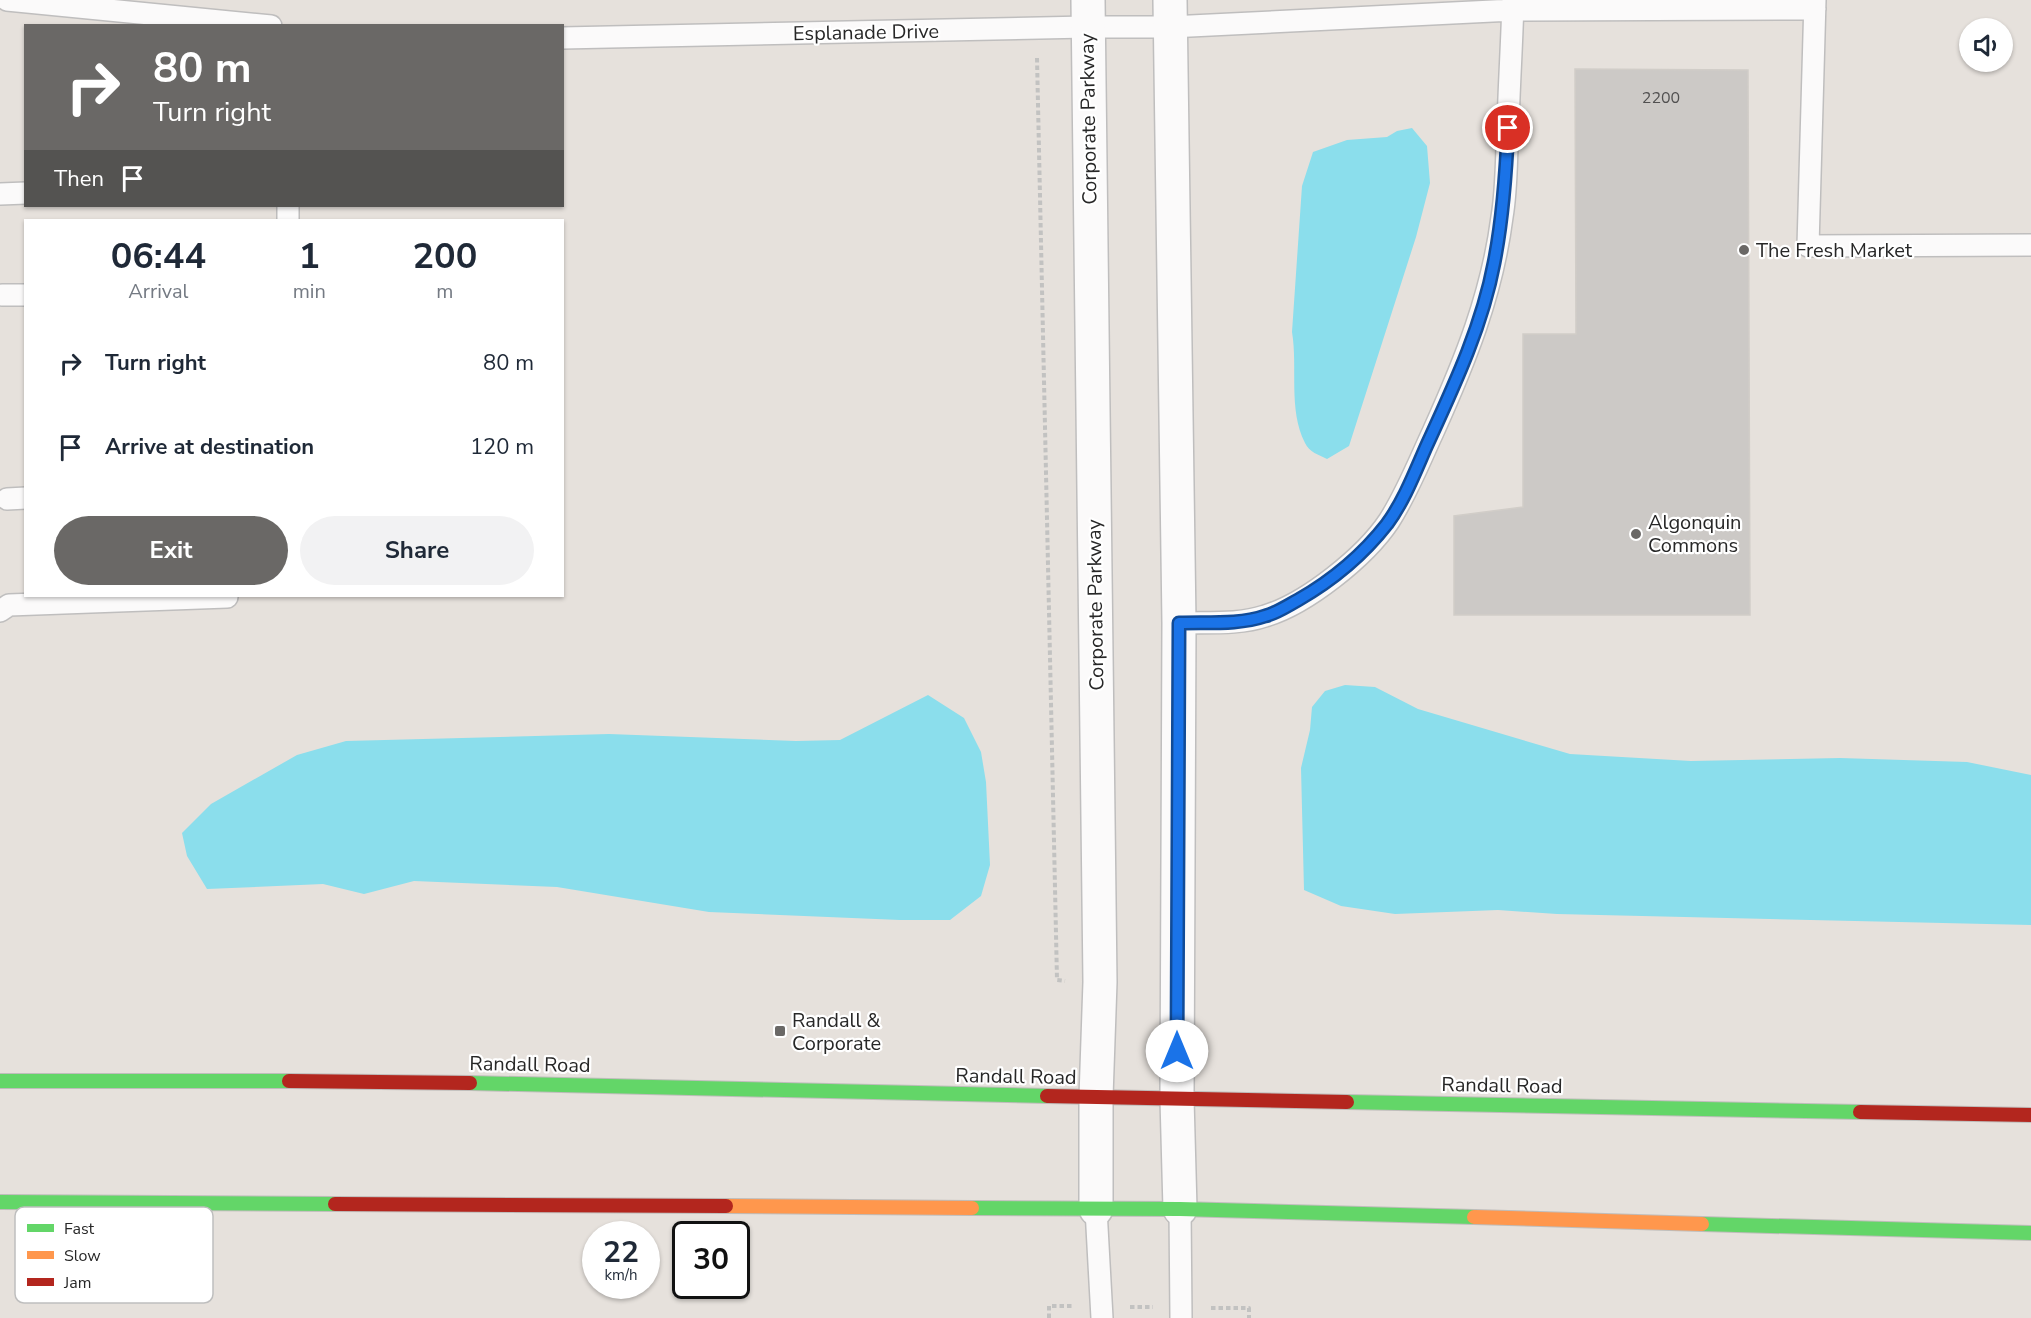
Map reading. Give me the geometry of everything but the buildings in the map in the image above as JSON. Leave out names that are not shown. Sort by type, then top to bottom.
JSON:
[{"type":"main road","name":"Randall Road","points":[[0,1081],[397,1081],[2031,1115]]},
{"type":"main road","points":[[0,1202],[1180,1209],[2031,1233]]},
{"type":"street","name":"Corporate Parkway","points":[[1087,13],[1100,982],[1096,1097],[1096,1209]]},
{"type":"street","points":[[1170,13],[1179,623],[1177,1099],[1180,1209]]},
{"type":"lane","points":[[7,0],[149,7],[258,24]]},
{"type":"lane","points":[[1179,623],[1243,620],[1264,617],[1281,609],[1325,585],[1357,558],[1388,522],[1398,504],[1460,369],[1485,304],[1494,265],[1503,216],[1513,5]]},
{"type":"lane","name":"Esplanade Drive","points":[[564,38],[1036,28],[1087,13],[1513,5],[1815,5]]},
{"type":"lane","points":[[1815,5],[1808,246],[2031,245]]},
{"type":"lane","points":[[0,194],[24,193]]},
{"type":"lane","points":[[2,295],[24,295]]},
{"type":"lane","points":[[0,611],[9,605],[227,597]]},
{"type":"lane","points":[[1096,1209],[1102,1318]]},
{"type":"lane","points":[[1180,1209],[1181,1318]]},
{"type":"path","points":[[1036,28],[1057,980]]},
{"type":"path","points":[[1049,1306],[1049,1318]]},
{"type":"path","points":[[1249,1308],[1249,1318]]},
{"type":"water","points":[[1412,128],[1427,146],[1430,183],[1416,237],[1349,446],[1327,459],[1312,451],[1305,443],[1295,402],[1292,332],[1302,186],[1313,152],[1347,140],[1387,137],[1397,131]]},
{"type":"water","points":[[1345,685],[1375,687],[1418,709],[1570,754],[1691,761],[1840,758],[1967,762],[2031,775],[2031,925],[1557,914],[1498,910],[1395,914],[1341,906],[1304,890],[1301,768],[1310,730],[1312,707],[1325,691]]},
{"type":"water","points":[[928,695],[964,718],[981,752],[986,782],[990,865],[981,896],[950,920],[709,912],[557,887],[414,881],[364,894],[323,884],[207,889],[187,856],[182,833],[211,804],[297,755],[346,741],[609,734],[796,741],[840,740]]},
{"type":"traffic: fast","points":[[0,1081],[289,1081]]},
{"type":"traffic: fast","points":[[470,1083],[1047,1096]]},
{"type":"traffic: fast","points":[[1347,1102],[1860,1112]]},
{"type":"traffic: fast","points":[[0,1202],[335,1204]]},
{"type":"traffic: fast","points":[[972,1208],[1180,1209],[1474,1217]]},
{"type":"traffic: fast","points":[[1702,1224],[2031,1233]]},
{"type":"traffic: slow","points":[[726,1206],[972,1208]]},
{"type":"traffic: slow","points":[[1474,1217],[1702,1224]]},
{"type":"traffic: jam","points":[[289,1081],[470,1083]]},
{"type":"traffic: jam","points":[[1047,1096],[1347,1102]]},
{"type":"traffic: jam","points":[[1860,1112],[2031,1115]]},
{"type":"traffic: jam","points":[[335,1204],[726,1206]]},
{"type":"place","name":"The Fresh Market","points":[[1744,250]]},
{"type":"place","name":"Algonquin Commons","points":[[1636,534]]},
{"type":"place","name":"Randall & Corporate","points":[[780,1031]]},
{"type":"route","points":[[1177,1051],[1179,623],[1243,620],[1264,617],[1281,609],[1325,585],[1357,558],[1388,522],[1436,424],[1485,304],[1503,216],[1508,128]]}]
